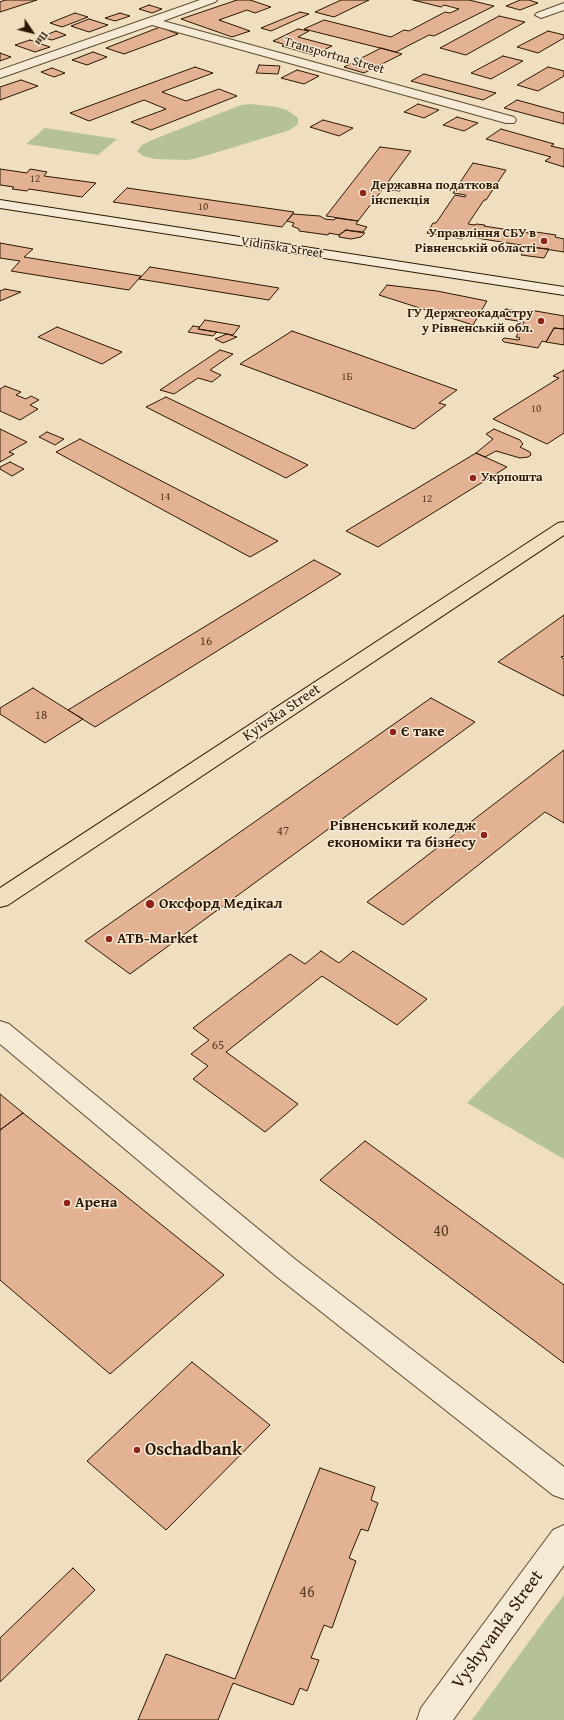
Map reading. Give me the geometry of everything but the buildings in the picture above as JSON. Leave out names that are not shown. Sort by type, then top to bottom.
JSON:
[{"type":"main road","name":"Kyivska Street","points":[[0,899],[564,527]]},
{"type":"street","points":[[0,74],[211,0]]},
{"type":"street","points":[[561,20],[541,15],[564,6]]},
{"type":"street","name":"Transportna Street","points":[[151,21],[510,120]]},
{"type":"street","name":"Vidinska Street","points":[[0,204],[564,290]]},
{"type":"street","points":[[0,1030],[286,1268],[564,1485]]},
{"type":"street","name":"Vyshyvanka Street","points":[[433,1720],[564,1540]]},
{"type":"green space","points":[[251,104],[277,107],[287,110],[298,118],[298,124],[290,130],[188,160],[155,159],[143,156],[137,151],[142,145],[152,140],[241,105]]},
{"type":"green space","points":[[45,128],[117,139],[98,155],[26,144]]},
{"type":"green space","points":[[564,1005],[564,1159],[467,1103]]},
{"type":"green space","points":[[564,1595],[564,1720],[472,1720],[544,1621]]},
{"type":"place","name":"Державна податкова інспекція","points":[[363,193]]},
{"type":"place","name":"Управління СБУ в Рівненській області","points":[[544,241]]},
{"type":"place","name":"ГУ Держгеокадастру у Рівненській обл.","points":[[541,321]]},
{"type":"place","name":"Укрпошта","points":[[473,478]]},
{"type":"place","name":"Є таке","points":[[393,732]]},
{"type":"place","name":"Рівненський коледж економіки та бізнесу","points":[[484,835]]},
{"type":"place","name":"Оксфорд Медікал","points":[[150,904]]},
{"type":"place","name":"ATB-Market","points":[[109,939]]},
{"type":"place","name":"Арена","points":[[67,1203]]},
{"type":"place","name":"Oschadbank","points":[[137,1450]]}]
